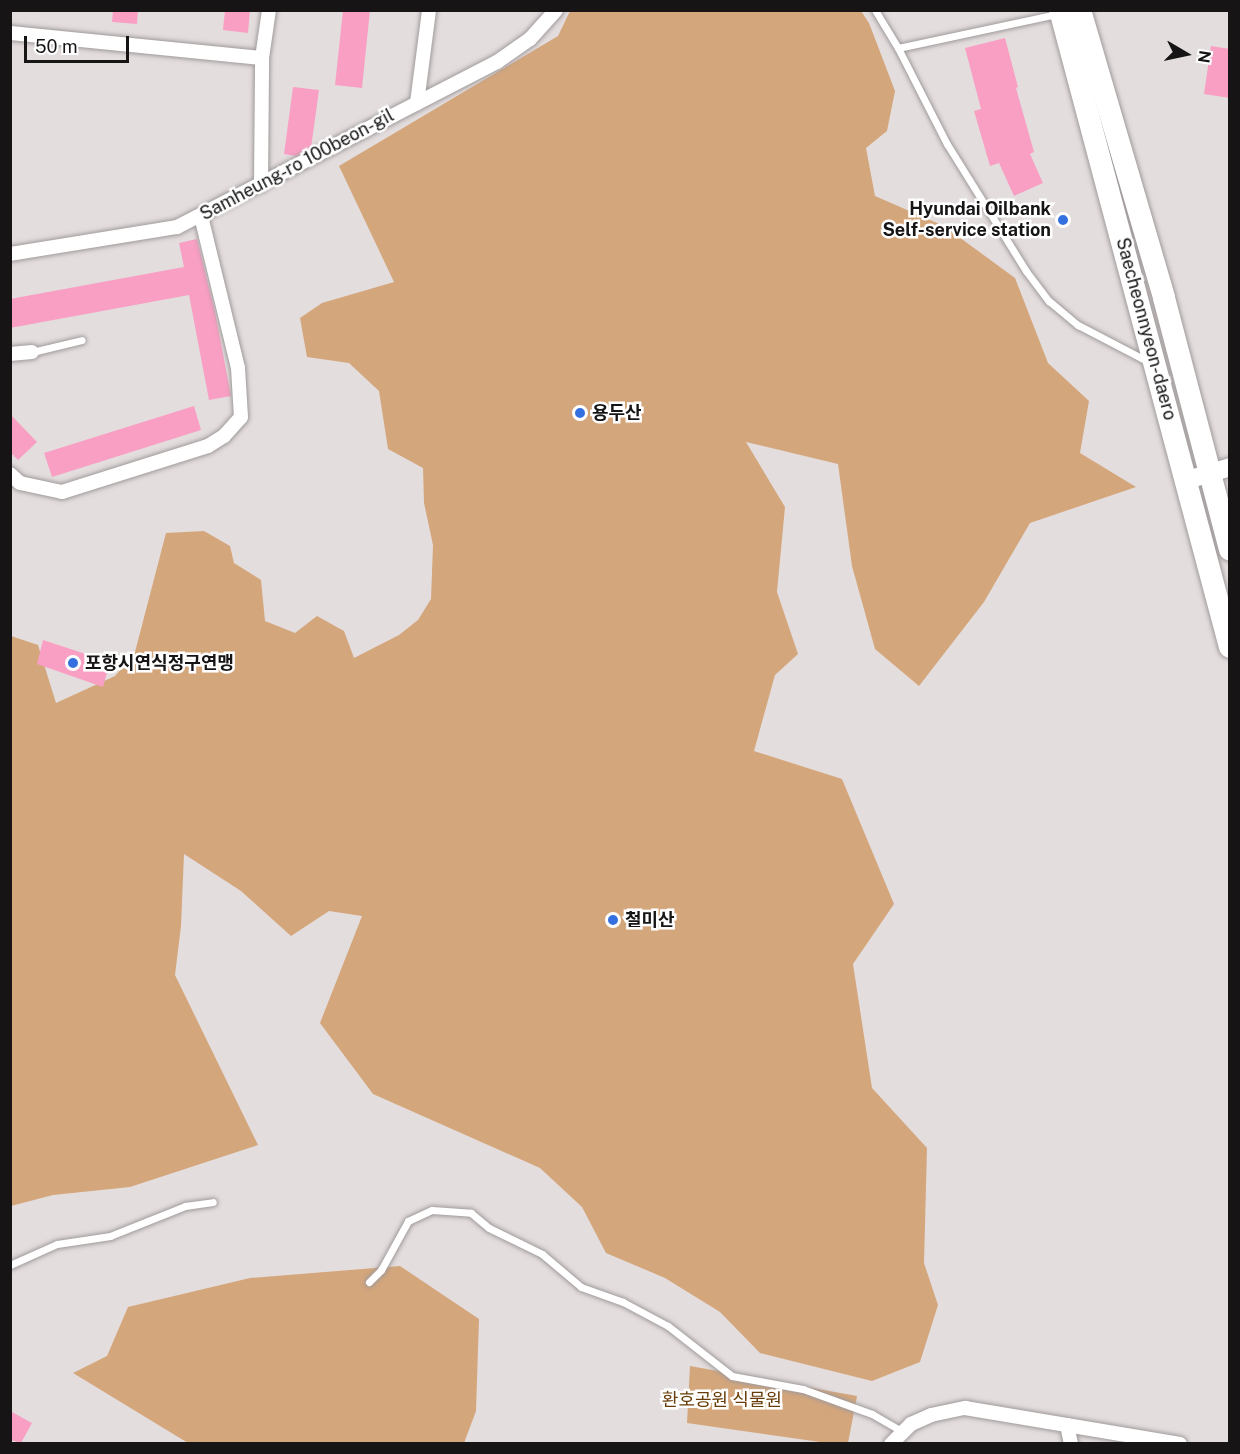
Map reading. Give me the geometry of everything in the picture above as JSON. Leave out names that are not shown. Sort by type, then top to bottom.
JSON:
[{"type":"main road","name":"Saecheonnyeon-daero","points":[[1067,11],[1184,481],[1230,647]]},
{"type":"main road","name":"Saecheonnyeon-daero","points":[[1067,11],[1220,470],[1230,550]]},
{"type":"street","points":[[261,184],[261,58],[269,10]]},
{"type":"street","points":[[417,103],[429,10]]},
{"type":"street","name":"Samheung-ro 100beon-gil","points":[[10,254],[177,228],[497,62],[530,39],[556,10]]},
{"type":"street","points":[[10,33],[261,58]]},
{"type":"street","points":[[10,474],[20,483],[62,492],[208,446],[224,436],[241,417],[238,368],[201,216]]},
{"type":"street","points":[[10,354],[32,352]]},
{"type":"street","points":[[1184,481],[1220,470]]},
{"type":"street","points":[[891,1443],[901,1431],[931,1414],[965,1408],[1180,1443]]},
{"type":"street","points":[[1067,1425],[1071,1443]]},
{"type":"lane","points":[[875,10],[898,48],[947,144],[1026,271],[1049,301],[1078,325],[1112,345],[1156,365]]},
{"type":"lane","points":[[898,48],[1067,11]]},
{"type":"lane","points":[[32,352],[82,340]]},
{"type":"lane","points":[[10,1265],[57,1244],[110,1236],[185,1206],[213,1202]]},
{"type":"lane","points":[[369,1282],[381,1270],[408,1221],[432,1210],[471,1213],[489,1228],[542,1254],[581,1287],[623,1302],[668,1326],[732,1376],[803,1389],[872,1414],[901,1431]]},
{"type":"green space","points":[[570,11],[861,11],[869,23],[895,91],[887,131],[866,148],[875,196],[944,226],[1015,278],[1048,363],[1089,401],[1080,453],[1136,487],[1030,523],[984,602],[919,686],[875,649],[852,566],[838,464],[746,442],[785,507],[777,592],[798,654],[775,675],[754,751],[842,779],[894,904],[853,964],[872,1088],[927,1148],[924,1263],[938,1305],[920,1362],[872,1381],[760,1353],[720,1312],[665,1278],[606,1253],[582,1207],[540,1168],[373,1094],[320,1023],[362,916],[329,911],[291,936],[241,891],[184,854],[181,926],[175,975],[258,1145],[130,1187],[53,1195],[11,1206],[11,636],[38,645],[56,703],[115,676],[135,652],[166,533],[204,531],[230,546],[234,563],[261,580],[265,621],[295,633],[317,616],[344,631],[354,658],[399,635],[418,620],[431,599],[433,545],[424,503],[423,468],[388,449],[379,391],[349,363],[307,357],[300,318],[322,303],[394,282],[339,166],[558,36]]},
{"type":"green space","points":[[400,1266],[479,1319],[476,1411],[464,1443],[188,1443],[73,1373],[107,1356],[128,1307],[250,1278]]},
{"type":"green space","name":"환호공원 식물원","points":[[690,1366],[857,1396],[848,1443],[827,1443],[687,1423]]},
{"type":"building","points":[[113,10],[138,10],[137,24],[112,22]]},
{"type":"building","points":[[225,10],[250,10],[248,33],[223,30]]},
{"type":"building","points":[[343,10],[370,10],[362,88],[335,85]]},
{"type":"building","points":[[1005,38],[1034,152],[1030,154],[1043,183],[1014,196],[999,163],[990,166],[974,111],[981,109],[965,48]]},
{"type":"building","points":[[1211,46],[1230,49],[1230,98],[1204,94]]},
{"type":"building","points":[[293,87],[319,90],[311,148],[296,156],[284,154]]},
{"type":"building","points":[[197,239],[215,312],[231,396],[209,400],[189,295],[10,328],[10,299],[184,267],[179,243]]},
{"type":"building","points":[[194,406],[201,430],[52,477],[44,453]]},
{"type":"building","points":[[10,414],[37,442],[18,460],[10,452]]},
{"type":"building","name":"포항시연식정구연맹","points":[[43,640],[110,662],[103,687],[37,664]]},
{"type":"building","points":[[10,1411],[32,1423],[21,1443],[10,1440]]},
{"type":"place","name":"Hyundai Oilbank Self-service station","points":[[1063,220]]},
{"type":"place","name":"용두산","points":[[580,413]]},
{"type":"place","name":"포항시연식정구연맹","points":[[73,663]]},
{"type":"place","name":"철미산","points":[[613,920]]}]
